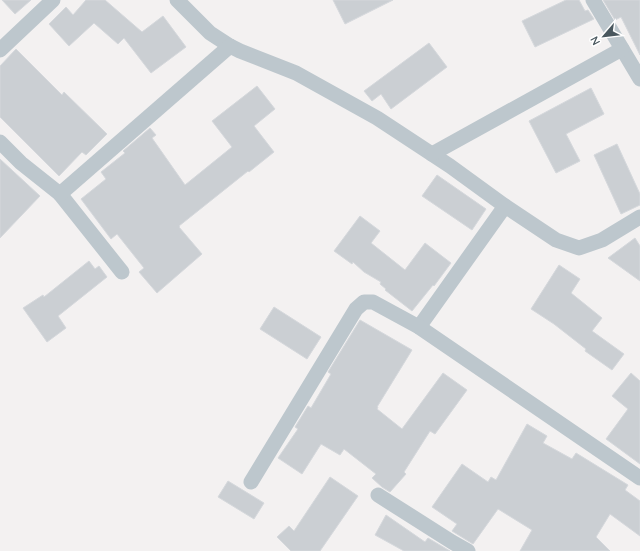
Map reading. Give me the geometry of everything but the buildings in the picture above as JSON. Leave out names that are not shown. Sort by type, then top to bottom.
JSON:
[{"type":"street","points":[[0,50],[53,0]]},
{"type":"street","points":[[177,0],[210,33],[230,46],[240,52],[296,73],[377,118],[450,166],[556,240],[579,248],[602,240],[640,217]]},
{"type":"street","points":[[593,0],[640,79]]},
{"type":"street","points":[[60,194],[230,46]]},
{"type":"street","points":[[432,154],[622,49]]},
{"type":"street","points":[[0,142],[21,163],[60,194],[122,272]]},
{"type":"street","points":[[419,327],[506,206]]},
{"type":"street","points":[[251,482],[356,308],[364,302],[373,302],[419,327],[640,478]]},
{"type":"street","points":[[378,494],[468,551]]}]
